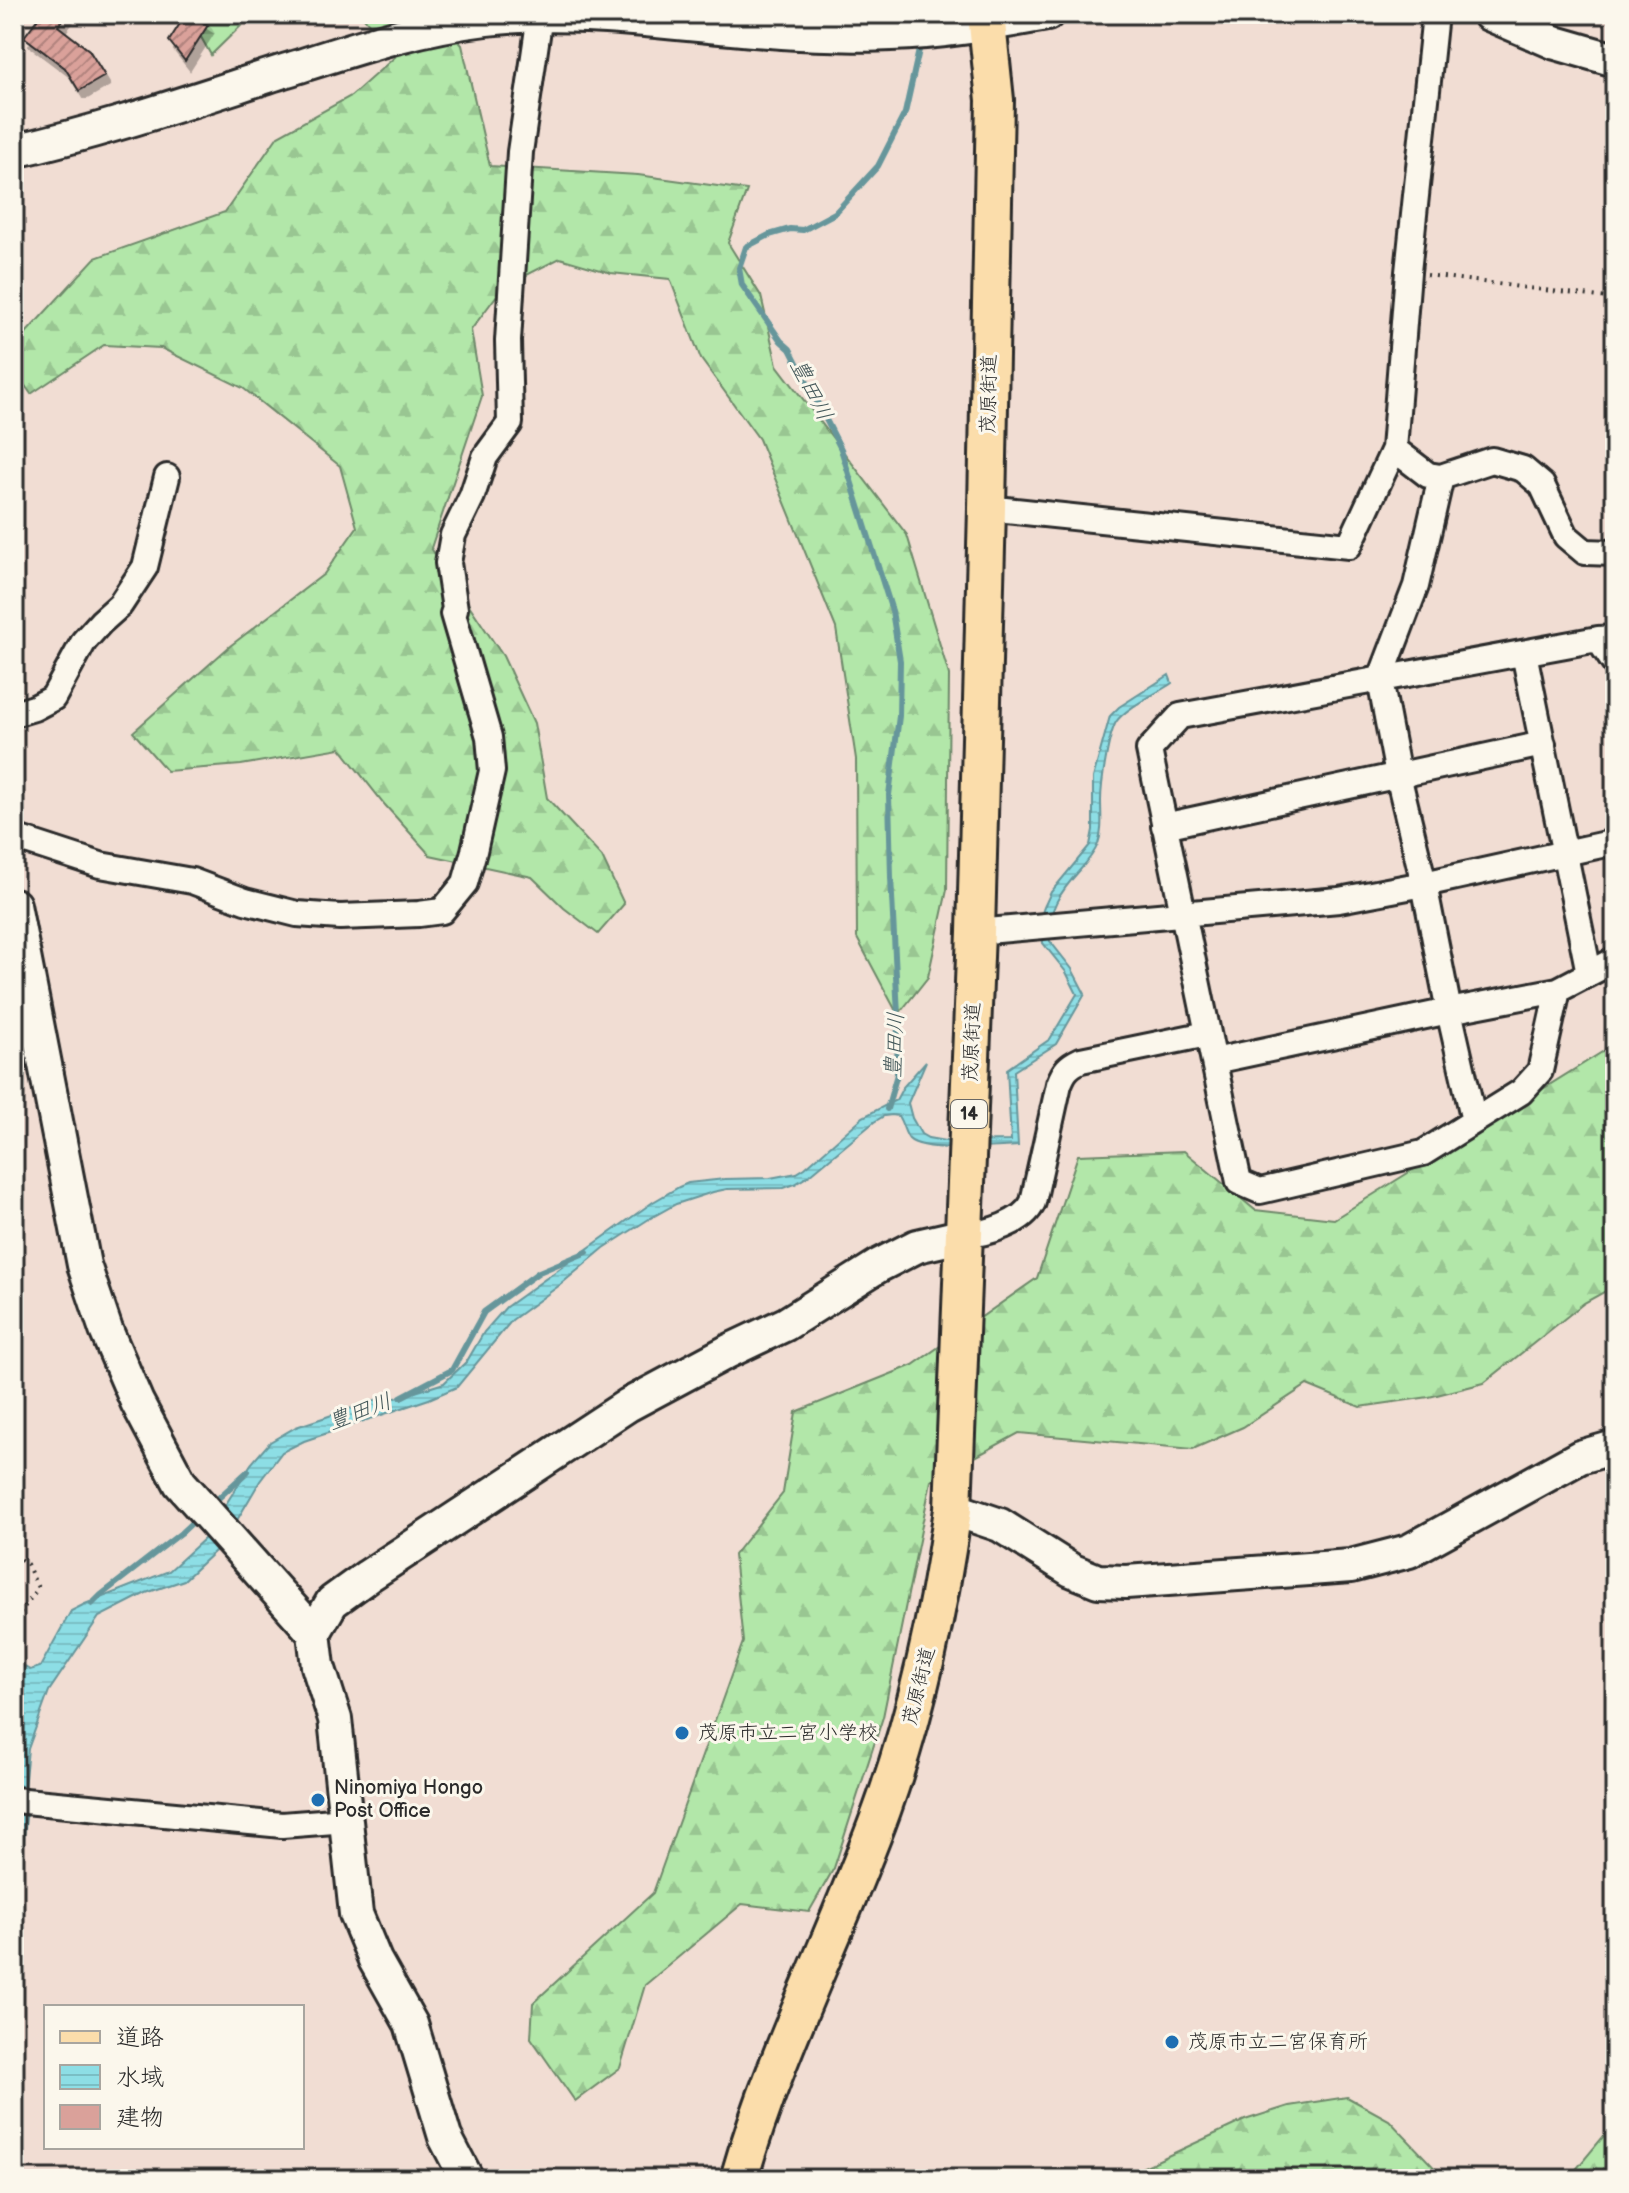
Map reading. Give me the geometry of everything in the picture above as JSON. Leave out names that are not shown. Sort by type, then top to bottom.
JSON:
[{"type":"main road","name":"茂原街道","points":[[739,2179],[765,2102],[882,1809],[910,1725],[942,1585],[953,1509],[976,932],[987,508],[995,100],[987,19]]},
{"type":"street","points":[[14,151],[139,118],[417,30],[486,19],[540,15],[668,21],[782,32],[892,34],[987,19],[1047,14]]},
{"type":"street","points":[[987,508],[1349,546],[1394,449],[1408,272],[1435,14]]},
{"type":"street","points":[[1489,14],[1556,43],[1615,60]]},
{"type":"street","points":[[14,837],[100,865],[192,881],[245,901],[297,914],[340,917],[442,911],[465,883],[492,771],[489,737],[453,614],[455,609],[448,563],[453,535],[472,496],[485,457],[510,423],[508,341],[520,152],[540,15]]},
{"type":"street","points":[[1394,449],[1428,475],[1441,477],[1492,460],[1523,469],[1542,485],[1566,536],[1585,552],[1615,553]]},
{"type":"street","points":[[14,714],[53,698],[84,641],[120,605],[145,567],[167,477]]},
{"type":"street","points":[[1441,477],[1416,586],[1380,680],[1474,1121]]},
{"type":"street","points":[[1558,990],[1540,1071],[1521,1092],[1423,1153],[1260,1191],[1239,1182],[1149,750],[1180,716],[1606,639],[1615,664]]},
{"type":"street","points":[[1524,653],[1589,973]]},
{"type":"street","points":[[1164,826],[1543,744]]},
{"type":"street","points":[[976,932],[1339,900],[1615,842]]},
{"type":"street","points":[[14,905],[84,1265],[106,1330],[137,1402],[180,1483],[314,1633],[318,1666],[335,1719],[356,1914],[375,1960],[411,2024],[445,2137],[461,2177]]},
{"type":"street","points":[[1214,1061],[1558,990],[1615,960]]},
{"type":"street","points":[[314,1633],[332,1602],[628,1405],[786,1324],[878,1266],[917,1246],[978,1234],[1019,1219],[1029,1211],[1033,1202],[1059,1084],[1069,1066],[1081,1060],[1207,1034]]},
{"type":"street","points":[[953,1509],[1000,1525],[1071,1570],[1098,1581],[1126,1582],[1351,1566],[1409,1551],[1580,1457],[1615,1447]]},
{"type":"street","points":[[14,1800],[282,1825],[347,1820]]},
{"type":"path","points":[[1408,272],[1615,299]]},
{"type":"path","points":[[14,1554],[27,1564],[38,1588],[20,1613],[14,1615]]},
{"type":"green space","points":[[188,14],[253,14],[211,55]]},
{"type":"green space","points":[[361,14],[435,14],[462,45],[490,166],[638,175],[747,190],[728,243],[761,296],[777,365],[907,535],[949,675],[947,890],[928,977],[898,1015],[857,938],[856,759],[836,628],[759,439],[701,359],[670,279],[611,273],[560,258],[503,287],[471,330],[482,396],[431,548],[503,656],[534,723],[547,798],[602,857],[624,904],[598,934],[564,908],[532,877],[430,855],[340,748],[241,765],[167,771],[133,732],[230,646],[324,574],[357,527],[340,466],[243,388],[161,348],[104,345],[31,394],[14,370],[14,346],[95,258],[225,212],[278,136],[351,96],[395,57]]},
{"type":"green space","points":[[1615,1044],[1615,1286],[1584,1303],[1484,1383],[1429,1397],[1360,1407],[1307,1385],[1243,1427],[1193,1449],[1019,1433],[931,1481],[883,1717],[834,1868],[809,1912],[742,1904],[645,1985],[620,2068],[575,2101],[531,2038],[533,2003],[653,1893],[743,1642],[734,1555],[783,1493],[796,1412],[913,1365],[1037,1278],[1078,1155],[1184,1151],[1255,1210],[1334,1219]]},
{"type":"green space","points":[[1347,2097],[1389,2120],[1445,2179],[1118,2179],[1245,2120],[1289,2106]]},
{"type":"green space","points":[[1615,2125],[1615,2179],[1568,2179],[1612,2126]]},
{"type":"water","points":[[1169,675],[1172,683],[1134,706],[1116,722],[1104,772],[1098,844],[1061,894],[1050,920],[1050,941],[1072,969],[1085,994],[1056,1044],[1014,1071],[1018,1146],[929,1146],[909,1139],[898,1116],[884,1116],[795,1184],[784,1188],[713,1192],[676,1204],[649,1219],[604,1248],[512,1320],[457,1387],[304,1441],[282,1452],[215,1551],[184,1580],[146,1593],[99,1617],[49,1691],[28,1749],[23,1798],[26,1817],[14,1927],[14,1750],[18,1697],[14,1687],[14,1653],[30,1670],[40,1667],[71,1611],[169,1571],[204,1539],[251,1464],[270,1442],[296,1427],[381,1398],[396,1398],[444,1383],[467,1361],[484,1332],[506,1307],[653,1202],[688,1183],[770,1178],[797,1173],[863,1117],[896,1100],[926,1061],[908,1103],[921,1134],[951,1142],[1011,1141],[1007,1069],[1050,1039],[1077,994],[1066,972],[1043,943],[1041,916],[1044,907],[1051,892],[1090,845],[1093,778],[1110,716]]},
{"type":"building","points":[[41,14],[67,14],[58,26],[89,50],[105,76],[79,91],[65,68],[24,37]]},
{"type":"building","points":[[186,14],[208,25],[185,61],[169,41]]},
{"type":"waterway","name":"豊田川","points":[[887,1109],[897,1074],[898,1015],[889,795],[899,716],[900,661],[892,611],[841,449],[790,349],[742,285],[739,268],[746,247],[769,235],[790,229],[803,230],[835,213],[878,166],[905,113],[921,41]]},
{"type":"waterway","name":"豊田川","points":[[401,1397],[452,1370],[484,1312],[539,1272],[587,1252]]},
{"type":"waterway","name":"豊田川","points":[[212,1504],[248,1471]]},
{"type":"waterway","name":"豊田川","points":[[92,1604],[198,1517]]},
{"type":"place","name":"茂原市立二宮小学校","points":[[682,1733]]},
{"type":"place","name":"Ninomiya Hongo Post Office","points":[[318,1800]]},
{"type":"place","name":"茂原市立二宮保育所","points":[[1172,2042]]}]
